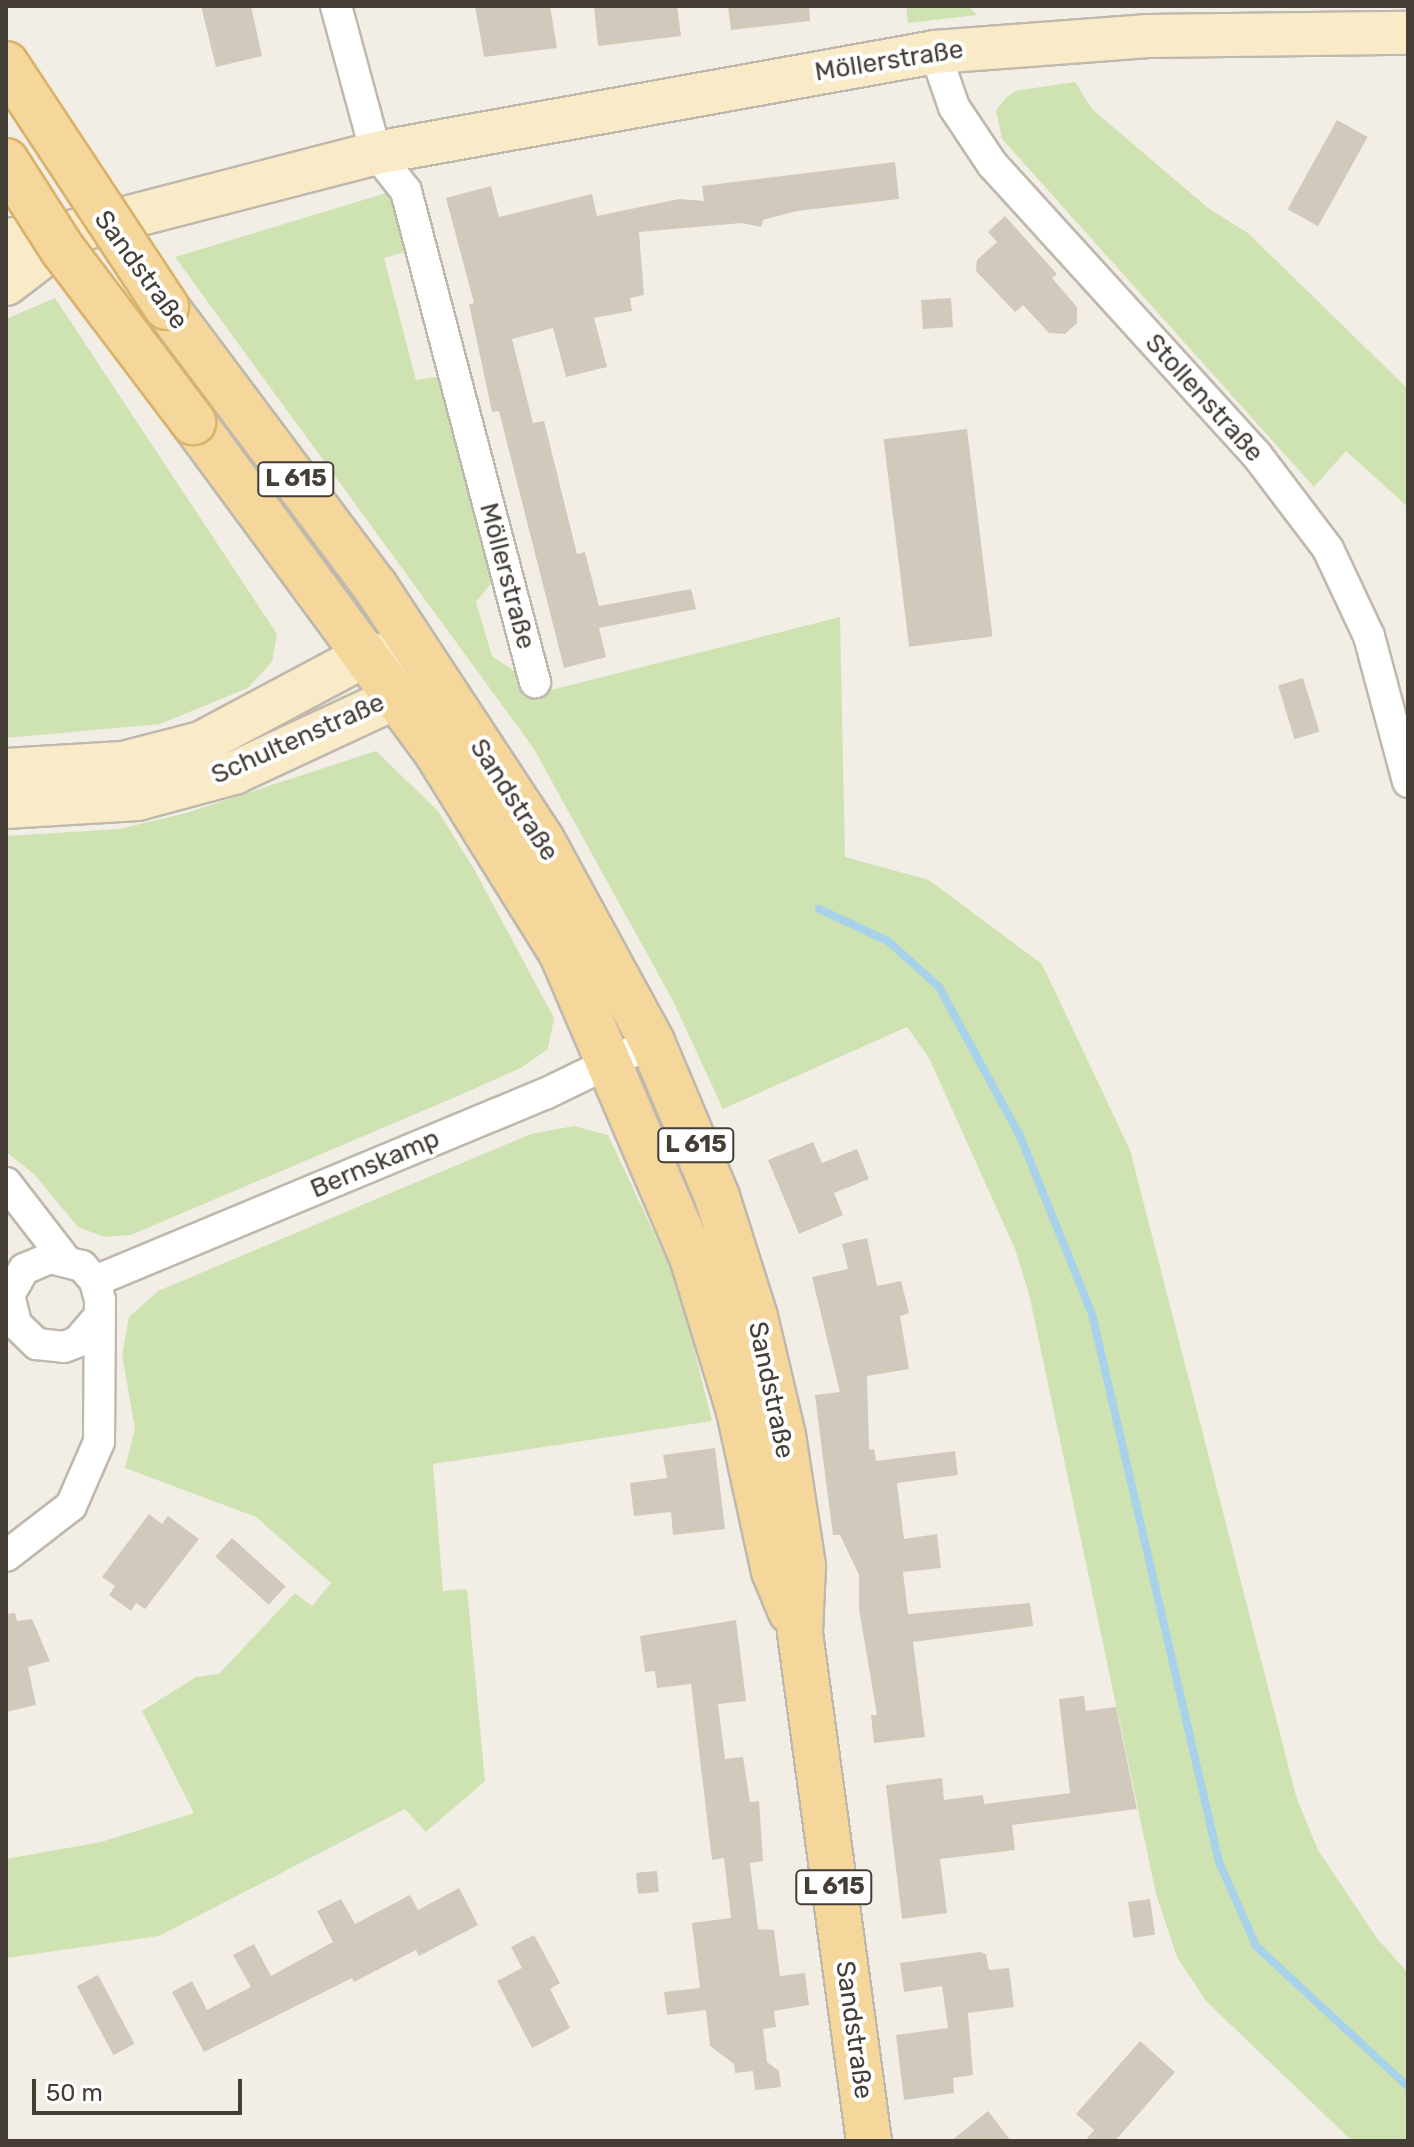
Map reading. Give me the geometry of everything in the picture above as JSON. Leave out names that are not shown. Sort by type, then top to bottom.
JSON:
[{"type":"main road","name":"Sandstraße","points":[[6,64],[166,307],[375,586],[542,840],[652,1042],[717,1197],[755,1317],[783,1435],[803,1566],[800,1633],[869,2141]]},
{"type":"main road","name":"Sandstraße","points":[[6,161],[63,250],[397,697],[533,902],[611,1062],[692,1257],[739,1411],[774,1571],[800,1633]]},
{"type":"street","name":"Möllerstraße","points":[[336,6],[376,153],[406,191],[535,682]]},
{"type":"street","name":"Möllerstraße","points":[[6,240],[75,231],[376,153],[935,52],[1148,36],[1408,33]]},
{"type":"street","name":"Stollenstraße","points":[[935,52],[954,107],[992,164],[1256,454],[1328,549],[1369,636],[1408,782]]},
{"type":"street","name":"Möllerstraße","points":[[6,284],[75,231]]},
{"type":"street","name":"Schultenstraße","points":[[6,770],[123,763],[201,743],[366,655],[419,656],[397,697],[234,773],[137,799],[6,807]]},
{"type":"street","name":"Bernskamp","points":[[95,1281],[652,1042]]},
{"type":"street","points":[[6,1183],[64,1258],[95,1281],[100,1300],[96,1320],[99,1442],[89,1476],[71,1506],[6,1556]]},
{"type":"street","points":[[64,1258],[36,1261],[24,1269],[9,1295],[16,1324],[37,1344],[64,1347],[88,1333],[96,1320]]},
{"type":"green space","points":[[906,6],[968,6],[977,15],[908,23]]},
{"type":"green space","points":[[1075,82],[1092,109],[1208,208],[1248,233],[1408,389],[1408,507],[1346,451],[1314,487],[1002,139],[996,110],[1007,97],[1015,91]]},
{"type":"green space","points":[[393,191],[412,250],[384,258],[416,380],[442,376],[476,496],[493,581],[476,602],[492,656],[514,671],[523,697],[840,617],[845,857],[929,880],[1042,964],[1130,1150],[1296,1796],[1318,1850],[1376,1937],[1408,1973],[1408,2141],[1352,2141],[1206,2001],[1177,1957],[1156,1894],[1029,1294],[1015,1249],[929,1058],[907,1027],[723,1109],[673,1001],[534,749],[175,257]]},
{"type":"green space","points":[[55,298],[277,634],[272,662],[248,688],[160,724],[6,738],[6,319]]},
{"type":"green space","points":[[376,751],[438,811],[474,869],[554,1018],[548,1049],[521,1068],[131,1235],[104,1237],[78,1227],[34,1174],[6,1152],[6,836],[119,829],[186,813]]},
{"type":"green space","points":[[574,1126],[608,1135],[678,1284],[712,1421],[433,1464],[443,1591],[467,1589],[485,1781],[426,1832],[405,1809],[159,1936],[6,1958],[6,1859],[101,1842],[194,1813],[142,1711],[196,1677],[219,1674],[295,1593],[312,1606],[331,1583],[256,1517],[125,1468],[135,1428],[122,1355],[129,1317],[158,1291],[531,1134]]},
{"type":"building","points":[[201,6],[251,6],[262,56],[216,67]]},
{"type":"building","points":[[475,6],[550,6],[557,48],[484,57]]},
{"type":"building","points":[[594,6],[677,6],[681,36],[598,46]]},
{"type":"building","points":[[728,6],[809,6],[810,21],[731,30]]},
{"type":"building","points":[[1337,120],[1368,137],[1318,226],[1288,209]]},
{"type":"building","points":[[895,162],[899,199],[797,211],[763,220],[761,227],[742,223],[639,232],[644,295],[630,298],[632,311],[594,318],[607,367],[566,377],[553,328],[512,339],[533,423],[544,421],[577,554],[585,552],[599,606],[691,589],[696,609],[599,628],[606,657],[564,668],[499,411],[492,412],[469,304],[474,303],[446,198],[491,186],[499,217],[592,194],[597,216],[679,199],[704,201],[702,186]]},
{"type":"building","points":[[1005,216],[1057,274],[1052,278],[1077,307],[1077,323],[1065,334],[1049,333],[1023,305],[1015,312],[976,271],[977,260],[997,242],[988,232]]},
{"type":"building","points":[[951,298],[953,327],[923,329],[921,300]]},
{"type":"building","points":[[967,429],[992,636],[909,647],[884,439]]},
{"type":"building","points":[[1303,678],[1319,732],[1295,739],[1278,686]]},
{"type":"building","points":[[813,1142],[822,1163],[857,1149],[869,1179],[834,1193],[843,1215],[799,1234],[768,1160]]},
{"type":"building","points":[[867,1238],[877,1286],[901,1281],[909,1313],[900,1316],[909,1369],[867,1376],[869,1450],[874,1449],[876,1461],[955,1451],[958,1475],[897,1483],[904,1539],[937,1534],[941,1568],[903,1572],[908,1614],[1030,1603],[1033,1626],[913,1642],[925,1737],[874,1743],[871,1715],[877,1715],[859,1609],[859,1575],[840,1535],[833,1535],[815,1395],[840,1392],[812,1277],[848,1269],[842,1244]]},
{"type":"building","points":[[715,1448],[725,1529],[673,1535],[671,1512],[634,1516],[630,1483],[667,1478],[663,1455]]},
{"type":"building","points":[[149,1514],[162,1524],[168,1516],[199,1539],[145,1609],[136,1603],[131,1611],[109,1595],[115,1586],[102,1577]]},
{"type":"building","points":[[232,1538],[286,1586],[269,1605],[215,1557]]},
{"type":"building","points":[[15,1613],[17,1621],[32,1619],[50,1661],[28,1667],[36,1705],[6,1712],[6,1614]]},
{"type":"building","points":[[736,1620],[746,1701],[718,1704],[725,1759],[743,1757],[750,1802],[759,1801],[763,1861],[750,1863],[758,1929],[774,1930],[780,1976],[805,1973],[809,2005],[774,2011],[776,2027],[763,2029],[767,2062],[779,2071],[781,2087],[755,2090],[753,2071],[735,2073],[734,2064],[710,2046],[706,2010],[667,2015],[664,1992],[700,1988],[692,1923],[731,1918],[724,1858],[712,1860],[691,1684],[657,1688],[655,1671],[645,1672],[640,1636]]},
{"type":"building","points":[[1084,1696],[1086,1711],[1116,1707],[1137,1809],[1012,1825],[1015,1850],[940,1859],[947,1913],[902,1919],[886,1785],[942,1778],[944,1800],[983,1795],[984,1804],[1070,1793],[1059,1699]]},
{"type":"building","points":[[657,1871],[659,1892],[638,1894],[636,1873]]},
{"type":"building","points":[[459,1888],[478,1925],[419,1956],[416,1950],[354,1982],[352,1978],[204,2052],[172,1992],[192,1981],[207,2010],[251,1987],[233,1955],[254,1944],[271,1976],[333,1942],[317,1911],[341,1899],[355,1924],[410,1895],[418,1910]]},
{"type":"building","points":[[1150,1899],[1155,1935],[1133,1938],[1128,1902]]},
{"type":"building","points":[[534,1935],[560,1983],[550,1989],[570,2028],[532,2048],[497,1981],[522,1968],[511,1947]]},
{"type":"building","points":[[980,1952],[986,1954],[989,1970],[1009,1968],[1014,2007],[968,2013],[973,2075],[953,2078],[954,2093],[904,2100],[896,2035],[948,2028],[942,1986],[904,1992],[900,1963]]},
{"type":"building","points":[[98,1975],[135,2044],[113,2055],[77,1986]]},
{"type":"building","points":[[1140,2041],[1175,2072],[1115,2141],[1085,2141],[1094,2130],[1076,2114]]},
{"type":"building","points":[[988,2111],[1011,2141],[951,2141]]},
{"type":"waterway","points":[[819,909],[888,941],[939,987],[1020,1136],[1092,1314],[1219,1862],[1256,1946],[1408,2087]]}]
